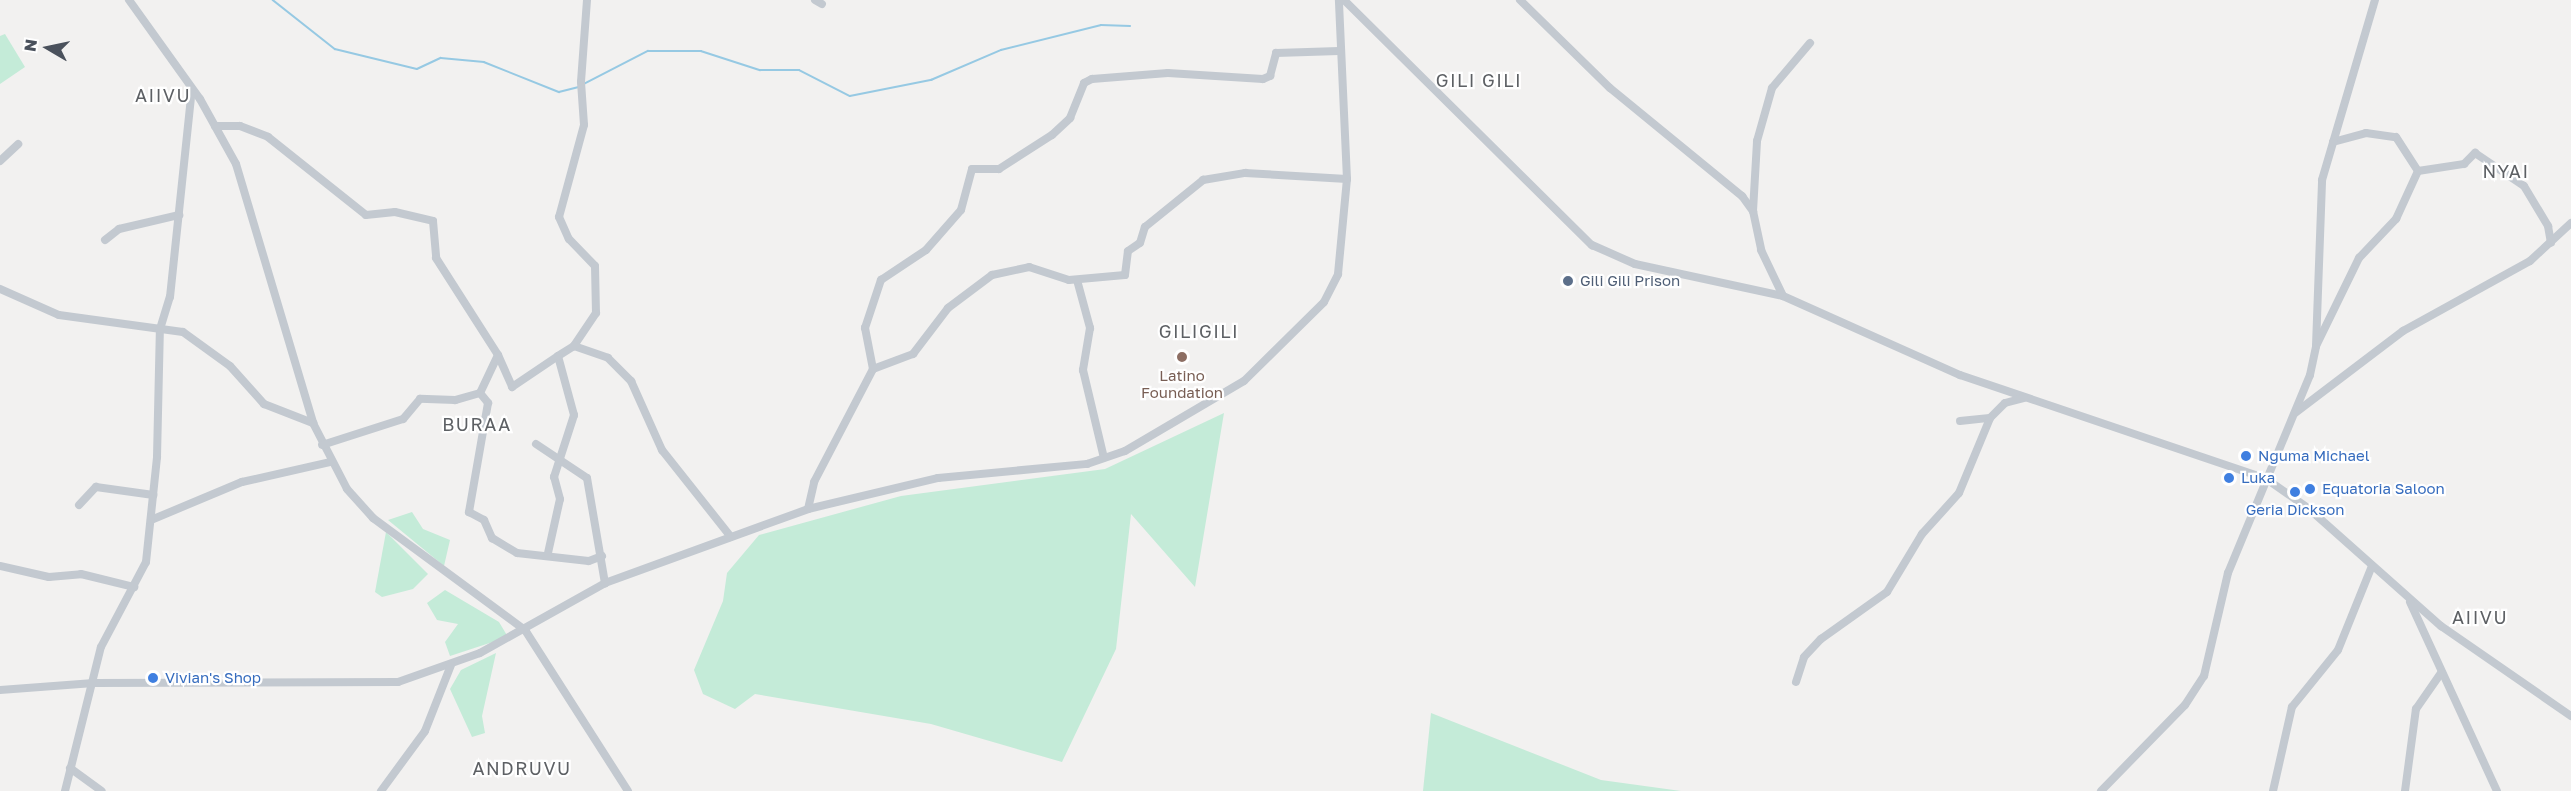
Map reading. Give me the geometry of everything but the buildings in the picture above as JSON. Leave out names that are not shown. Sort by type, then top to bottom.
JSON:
[{"type":"street","points":[[129,0],[192,89],[215,126],[255,217],[313,423],[330,462],[373,518],[525,630],[628,791]]},
{"type":"street","points":[[215,126],[240,126],[268,137],[366,215],[395,212],[433,221],[436,258],[498,355],[512,387],[574,346],[596,313],[595,266],[569,239],[559,217],[584,125],[580,82],[587,0]]},
{"type":"street","points":[[0,690],[94,683],[294,680],[372,686],[451,665],[525,630],[605,583],[808,509],[938,478],[1104,458],[1179,423],[1244,381],[1324,302],[1343,254],[1347,179],[1339,0]]},
{"type":"street","points":[[1344,0],[1592,245],[1635,264],[1783,296],[1960,375],[2265,478],[2372,566],[2409,600],[2571,716]]},
{"type":"street","points":[[1520,0],[1610,88],[1753,211]]},
{"type":"street","points":[[2316,346],[2318,220],[2333,142],[2375,0]]},
{"type":"street","points":[[1783,296],[1761,250],[1753,211],[1757,141],[1773,86],[1810,43]]},
{"type":"street","points":[[808,509],[814,482],[873,369],[865,328],[881,280],[926,250],[962,210],[975,167],[999,169],[1065,125],[1084,83],[1168,73],[1263,79],[1270,76],[1276,53],[1340,51]]},
{"type":"street","points":[[65,791],[104,639],[146,562],[153,495],[160,329],[170,297],[192,89]]},
{"type":"street","points":[[2333,142],[2366,133],[2396,137],[2418,171]]},
{"type":"street","points":[[0,161],[18,144]]},
{"type":"street","points":[[2418,171],[2464,164],[2475,153],[2524,186],[2548,226],[2551,243]]},
{"type":"street","points":[[2101,791],[2184,705],[2204,676],[2228,573],[2265,478],[2294,414],[2316,346],[2351,272],[2396,219],[2418,171]]},
{"type":"street","points":[[873,369],[913,354],[978,281],[1029,267],[1077,280],[1125,275],[1128,251],[1140,243],[1145,227],[1208,178],[1245,173],[1347,179]]},
{"type":"street","points":[[105,240],[119,229],[179,215]]},
{"type":"street","points":[[2294,414],[2403,332],[2503,279],[2551,243],[2571,223]]},
{"type":"street","points":[[1077,280],[1089,323],[1083,370],[1104,458]]},
{"type":"street","points":[[0,289],[59,315],[160,329],[190,336],[230,366],[264,404],[313,423]]},
{"type":"street","points":[[574,346],[608,358],[631,381],[662,450],[731,537]]},
{"type":"street","points":[[498,355],[480,393],[487,412],[468,509],[506,548],[531,556],[548,553],[589,561],[602,556]]},
{"type":"street","points":[[548,553],[560,499],[554,477],[563,461],[574,415],[558,356]]},
{"type":"street","points":[[322,445],[403,419],[420,399],[454,400],[480,393]]},
{"type":"street","points":[[1796,682],[1810,650],[1892,585],[1916,542],[1959,493],[1990,418],[2005,403],[2025,398]]},
{"type":"street","points":[[1960,422],[1990,418]]},
{"type":"street","points":[[536,444],[586,478],[602,556],[605,583]]},
{"type":"street","points":[[151,520],[242,482],[330,462]]},
{"type":"street","points":[[80,505],[96,487],[153,495]]},
{"type":"street","points":[[0,566],[49,577],[81,574],[134,587]]},
{"type":"street","points":[[2273,791],[2292,706],[2338,650],[2372,566]]},
{"type":"street","points":[[2409,600],[2497,791]]},
{"type":"street","points":[[381,791],[420,740],[451,665]]},
{"type":"street","points":[[2405,791],[2416,709],[2441,673]]},
{"type":"street","points":[[70,768],[102,791]]},
{"type":"green space","points":[[5,34],[25,67],[0,84],[0,36]]},
{"type":"green space","points":[[1224,413],[1195,587],[1131,514],[1116,649],[1062,762],[931,724],[755,694],[735,709],[703,694],[694,670],[723,601],[727,573],[759,535],[901,496],[1105,469]]},
{"type":"green space","points":[[412,512],[423,529],[450,540],[444,566],[388,520]]},
{"type":"green space","points":[[386,532],[428,574],[413,589],[382,597],[375,592]]},
{"type":"green space","points":[[445,590],[499,622],[508,637],[450,656],[445,642],[458,624],[437,620],[427,603]]},
{"type":"green space","points":[[496,653],[482,716],[485,733],[472,737],[450,689],[461,670]]},
{"type":"green space","points":[[1431,713],[1601,780],[1681,791],[1423,791]]},
{"type":"waterway","points":[[273,0],[335,49],[417,69],[441,58],[484,62],[559,92],[579,87]]},
{"type":"waterway","points":[[584,84],[648,51],[701,51],[760,70],[799,70],[850,96],[931,80],[1001,50],[1101,25],[1130,26]]},
{"type":"place","name":"Gili Gili Prison","points":[[1568,281]]},
{"type":"place","name":"Latino Foundation","points":[[1182,357]]},
{"type":"place","name":"Nguma Michael","points":[[2246,456]]},
{"type":"place","name":"Luka","points":[[2229,478]]},
{"type":"place","name":"Equatoria Saloon","points":[[2310,489]]},
{"type":"place","name":"Geria Dickson","points":[[2295,492]]},
{"type":"place","name":"Vivian's Shop","points":[[153,678]]},
{"type":"district","name":"GILI GILI","points":[[1479,80]]},
{"type":"district","name":"AIIVU","points":[[163,95]]},
{"type":"district","name":"NYAI","points":[[2506,171]]},
{"type":"district","name":"GILIGILI","points":[[1199,331]]},
{"type":"district","name":"BURAA","points":[[477,424]]},
{"type":"district","name":"AIIVU","points":[[2480,617]]},
{"type":"district","name":"ANDRUVU","points":[[522,768]]}]
